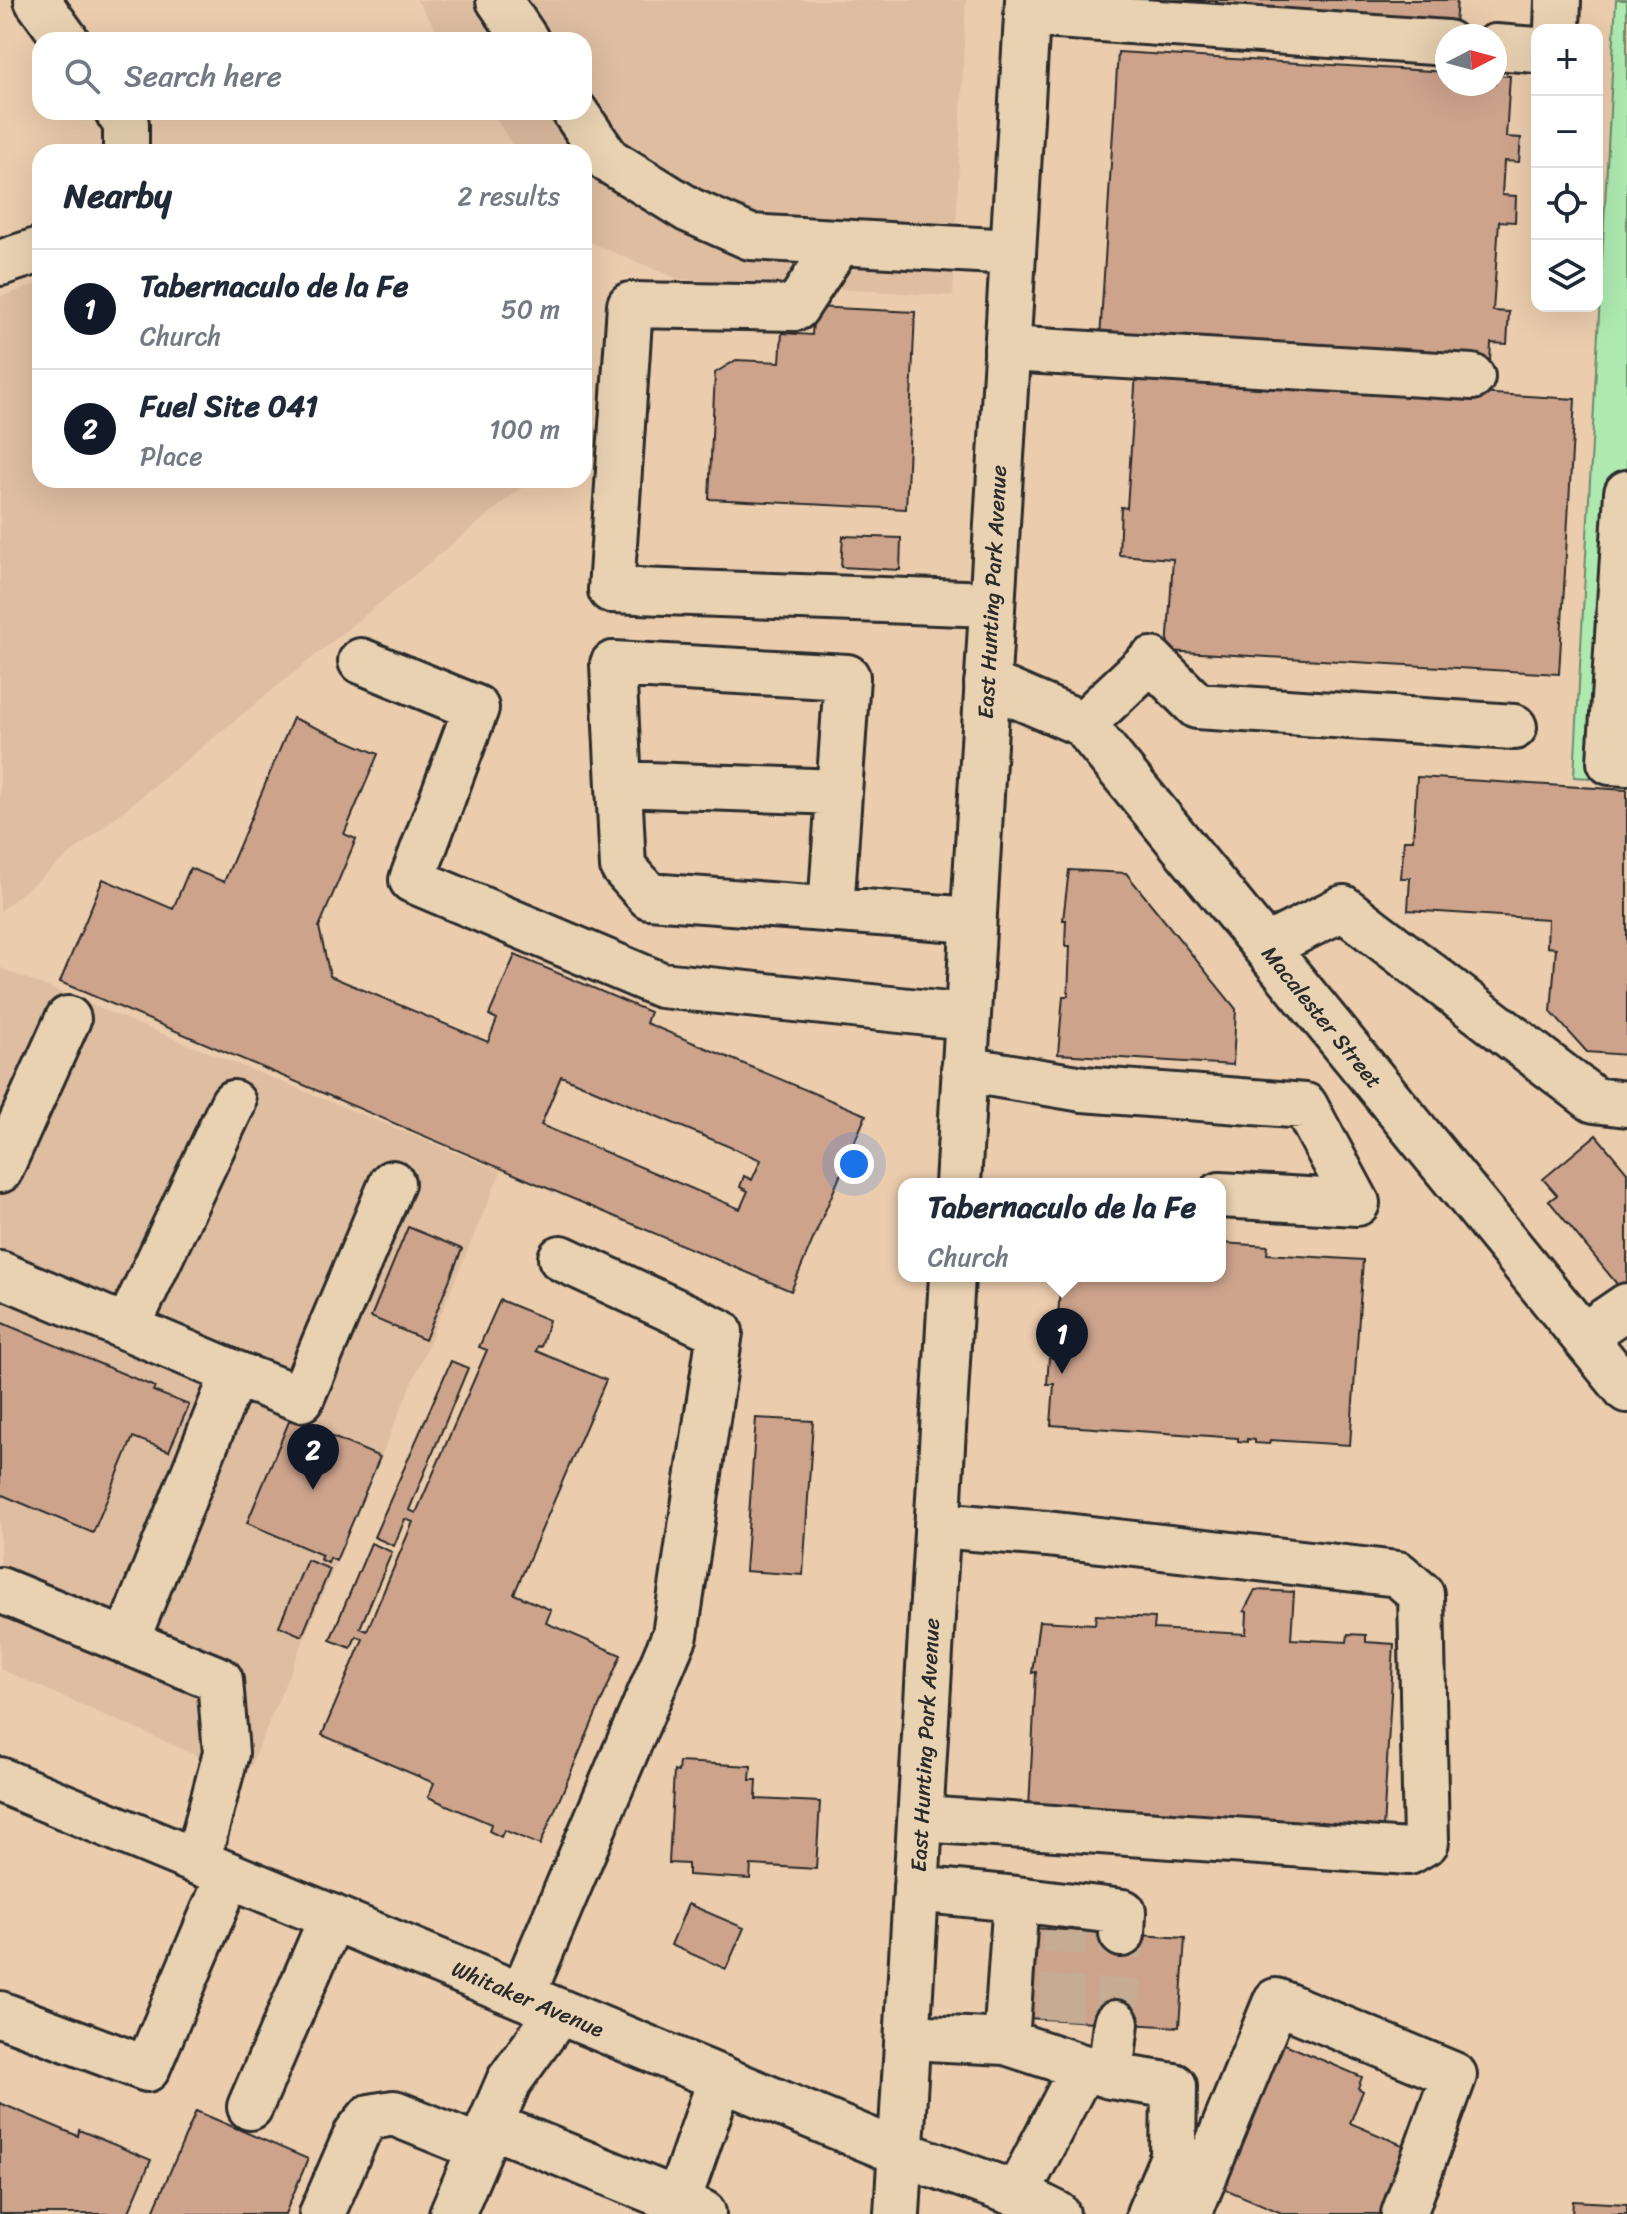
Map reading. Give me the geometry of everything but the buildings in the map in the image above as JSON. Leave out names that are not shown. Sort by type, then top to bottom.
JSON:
[{"type":"main road","points":[[37,0],[60,32]]},
{"type":"main road","points":[[1557,24],[1558,0]]},
{"type":"main road","points":[[1028,7],[1435,42]]},
{"type":"main road","name":"East Hunting Park Avenue","points":[[958,1178],[1028,7]]},
{"type":"main road","points":[[1507,48],[1531,50]]},
{"type":"main road","points":[[123,120],[126,144]]},
{"type":"main road","points":[[580,120],[608,160],[689,210],[750,237],[1013,252]]},
{"type":"main road","points":[[838,244],[796,308],[630,305],[611,590],[991,604]]},
{"type":"main road","points":[[0,263],[32,253]]},
{"type":"main road","points":[[1007,349],[1472,377]]},
{"type":"main road","points":[[1619,762],[1627,493]]},
{"type":"main road","points":[[1083,724],[1151,660],[1197,706],[1514,727]]},
{"type":"main road","points":[[361,661],[476,708],[412,880],[661,985],[967,1017]]},
{"type":"main road","points":[[831,910],[847,677],[613,664],[623,867],[649,896],[831,910],[973,920]]},
{"type":"main road","name":"Macalester Street","points":[[987,683],[1083,724],[1627,1390]]},
{"type":"main road","points":[[619,784],[839,792]]},
{"type":"main road","points":[[1265,947],[1343,908],[1594,1100],[1627,1104]]},
{"type":"main road","points":[[0,1170],[68,1019]]},
{"type":"main road","points":[[964,1069],[1083,1089],[1305,1106],[1357,1203],[1226,1195]]},
{"type":"main road","points":[[127,1328],[233,1103]]},
{"type":"main road","points":[[0,1274],[301,1399],[392,1183]]},
{"type":"main road","points":[[452,2214],[540,2004],[675,1635],[720,1332],[561,1258]]},
{"type":"main road","name":"East Hunting Park Avenue","points":[[897,2214],[952,1282]]},
{"type":"main road","points":[[1583,1336],[1627,1306]]},
{"type":"main road","points":[[126,1642],[234,1373]]},
{"type":"main road","points":[[921,1819],[1409,1852],[1426,1842],[1421,1594],[1398,1574],[937,1525]]},
{"type":"main road","points":[[0,1590],[220,1680],[226,1753],[213,1868],[147,2069],[0,2014]]},
{"type":"main road","name":"Whitaker Avenue","points":[[0,1780],[901,2153],[1017,2194],[1057,2214]]},
{"type":"main road","points":[[916,1889],[1016,1899],[1066,1918],[1123,1912],[1122,1934]]},
{"type":"main road","points":[[1006,2042],[1016,1899]]},
{"type":"main road","points":[[250,2107],[332,1917]]},
{"type":"main road","points":[[1189,2214],[1276,2001],[1454,2075],[1404,2214]]},
{"type":"main road","points":[[1017,2194],[1077,2055],[1116,2023]]},
{"type":"main road","points":[[908,2037],[1006,2042],[1077,2055],[1174,2086],[1173,2157],[1149,2214]]},
{"type":"main road","points":[[322,2214],[357,2133],[370,2117],[394,2113],[485,2137],[692,2208],[721,2078]]},
{"type":"shaded area","points":[[417,0],[966,0],[953,296],[678,279],[592,243],[592,144],[512,144],[496,120],[592,120],[592,32],[438,32]]},
{"type":"shaded area","points":[[32,286],[32,488],[521,488],[0,911],[0,297]]},
{"type":"shaded area","points":[[0,968],[501,1171],[246,1777],[0,1669]]},
{"type":"green space","points":[[1616,0],[1627,0],[1627,780],[1574,777],[1599,312],[1603,312],[1603,240]]},
{"type":"tunnel","points":[[1060,2020],[1065,1931]]},
{"type":"tunnel","points":[[1116,2023],[1122,1934]]},
{"type":"place","name":"Tabernaculo de la Fe","points":[[1062,1374]]},
{"type":"place","name":"Fuel Site 041","points":[[313,1490]]}]
